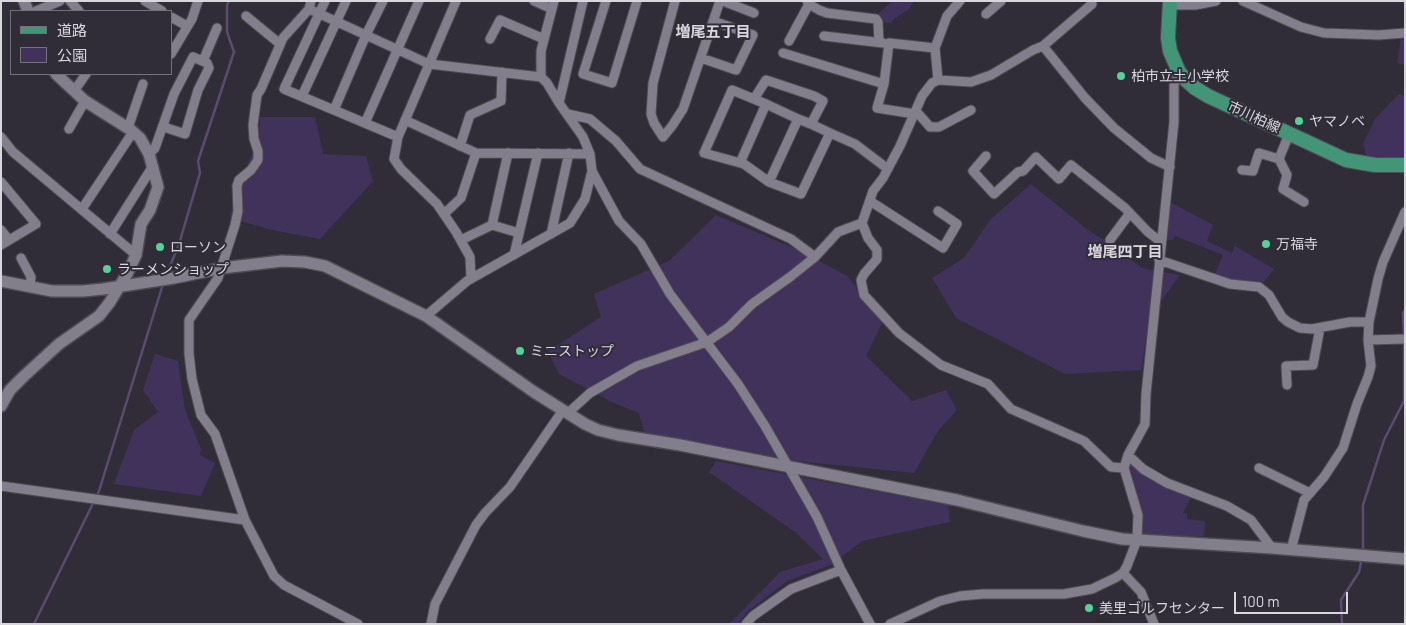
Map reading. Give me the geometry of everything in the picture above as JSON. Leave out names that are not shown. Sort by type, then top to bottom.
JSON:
[{"type":"main road","name":"市川柏線","points":[[1170,3],[1168,38],[1170,51],[1179,72],[1194,88],[1346,160],[1375,166],[1405,165]]},
{"type":"street","points":[[38,10],[60,1]]},
{"type":"street","points":[[145,1],[160,10]]},
{"type":"street","points":[[172,52],[187,26],[198,1]]},
{"type":"street","points":[[325,1],[284,89],[398,138]]},
{"type":"street","points":[[302,96],[346,1]]},
{"type":"street","points":[[334,110],[366,35],[383,1]]},
{"type":"street","points":[[365,123],[420,1]]},
{"type":"street","points":[[456,1],[405,120],[398,138],[394,159],[400,169],[437,204],[461,240],[470,257],[471,279]]},
{"type":"street","points":[[534,1],[553,5],[541,51],[540,77]]},
{"type":"street","points":[[559,103],[583,1]]},
{"type":"street","points":[[606,1],[583,74],[612,83],[637,1]]},
{"type":"street","points":[[675,1],[653,83],[651,114],[654,123],[663,137],[683,109],[713,21],[722,1],[754,13]]},
{"type":"street","points":[[938,80],[935,48],[948,16],[960,1]]},
{"type":"street","points":[[986,14],[1001,1]]},
{"type":"street","points":[[1091,1],[1092,4],[1043,46],[991,75],[971,82],[938,80],[925,90],[916,113],[888,169],[873,192],[862,223],[868,238],[877,250],[877,259],[861,280],[864,295],[870,303],[899,333],[941,365],[988,384],[1011,409],[1084,441],[1111,467],[1124,468]]},
{"type":"street","points":[[1170,3],[1195,5],[1216,1]]},
{"type":"street","points":[[1243,1],[1301,27],[1324,32],[1379,35],[1405,33]]},
{"type":"street","points":[[789,41],[808,3],[827,13],[876,19],[878,22],[879,42]]},
{"type":"street","points":[[358,624],[284,585],[274,576],[245,520],[215,434],[201,415],[192,379],[189,354],[190,320],[218,278],[235,226],[238,211],[237,186],[239,180],[255,167],[259,156],[254,139],[253,125],[257,95],[283,38],[310,5],[319,13],[429,64],[540,77],[547,83],[583,137],[590,154],[592,171],[585,199],[570,223],[471,279],[426,316]]},
{"type":"street","points":[[246,16],[280,44]]},
{"type":"street","points":[[172,18],[187,26]]},
{"type":"street","points":[[490,39],[500,20],[544,39]]},
{"type":"street","points":[[700,58],[736,70],[753,35],[713,21]]},
{"type":"street","points":[[203,61],[217,28]]},
{"type":"street","points":[[824,36],[935,48]]},
{"type":"street","points":[[889,44],[884,84],[877,108],[916,113],[930,127],[940,126],[971,110]]},
{"type":"street","points":[[1043,46],[1085,98],[1114,128],[1151,158],[1170,167]]},
{"type":"street","points":[[783,52],[884,84]]},
{"type":"street","points":[[149,154],[155,148],[164,128],[174,94],[193,57],[207,63],[209,68],[198,90],[185,134],[164,128]]},
{"type":"street","points":[[460,146],[470,115],[501,101],[502,72]]},
{"type":"street","points":[[890,624],[940,602],[960,596],[983,594],[1064,594],[1092,589],[1105,584],[1123,573],[1128,566],[1137,540],[1138,515],[1124,468],[1128,455],[1145,424],[1146,394],[1174,122],[1174,85],[1179,72]]},
{"type":"street","points":[[1,406],[10,390],[29,371],[59,344],[99,316],[120,286],[136,255],[141,224],[150,210],[158,187],[149,154],[140,138],[86,102],[57,75]]},
{"type":"street","points":[[74,91],[85,75]]},
{"type":"street","points":[[754,99],[766,80],[814,96],[823,101],[811,124]]},
{"type":"street","points":[[82,209],[130,130],[143,84]]},
{"type":"street","points":[[830,133],[801,194],[769,182],[740,163],[704,153],[732,90],[766,104],[855,144],[888,169]]},
{"type":"street","points":[[69,129],[86,102]]},
{"type":"street","points":[[740,163],[766,104]]},
{"type":"street","points":[[568,114],[590,119],[616,141],[640,169],[791,239],[814,256]]},
{"type":"street","points":[[769,182],[798,119]]},
{"type":"street","points":[[405,120],[476,153],[590,154]]},
{"type":"street","points":[[1279,159],[1289,134]]},
{"type":"street","points":[[1,137],[13,152],[136,255]]},
{"type":"street","points":[[444,214],[461,198],[476,153]]},
{"type":"street","points":[[492,225],[508,153]]},
{"type":"street","points":[[514,255],[538,153]]},
{"type":"street","points":[[551,234],[569,153]]},
{"type":"street","points":[[1242,170],[1253,171],[1259,153],[1279,159],[1287,175],[1283,189],[1304,202]]},
{"type":"street","points":[[986,156],[973,171],[994,194],[1036,157],[1059,179],[1071,165],[1130,213],[1148,232],[1161,242]]},
{"type":"street","points":[[110,234],[153,166]]},
{"type":"street","points":[[592,171],[619,221],[641,244],[670,294],[707,342],[756,412],[817,517],[841,570],[870,624]]},
{"type":"street","points":[[1,182],[36,224],[5,242],[1,230]]},
{"type":"street","points":[[870,201],[943,248],[957,224],[938,211]]},
{"type":"street","points":[[1291,550],[1304,500],[1334,464],[1343,448],[1371,366],[1368,340],[1369,322],[1383,262],[1405,212]]},
{"type":"street","points":[[1110,240],[1130,213]]},
{"type":"street","points":[[431,624],[436,604],[476,525],[510,487],[566,412],[590,392],[637,366],[707,342],[729,327],[752,304],[790,277],[838,232],[862,223]]},
{"type":"street","points":[[461,240],[492,225],[519,233]]},
{"type":"street","points":[[21,258],[32,277],[30,287]]},
{"type":"street","points":[[1159,260],[1230,284],[1259,287],[1269,295],[1282,317],[1300,328],[1320,328],[1350,322],[1369,322]]},
{"type":"street","points":[[1,281],[52,290],[83,291],[174,278],[222,268],[282,261],[305,262],[325,266],[426,316],[534,392],[585,424],[618,435],[680,445],[958,500],[1083,531],[1137,540],[1272,548],[1405,559]]},
{"type":"street","points":[[1287,385],[1286,366],[1313,365],[1320,328]]},
{"type":"street","points":[[1368,340],[1402,340]]},
{"type":"street","points":[[1128,455],[1144,469],[1167,483],[1227,506],[1251,520],[1272,548]]},
{"type":"street","points":[[1259,468],[1310,493]]},
{"type":"street","points":[[1,486],[245,520]]},
{"type":"street","points":[[746,624],[753,616],[791,589],[841,570]]},
{"type":"street","points":[[1123,573],[1141,592],[1154,624]]},
{"type":"green space","points":[[892,1],[914,1],[909,9],[891,23],[886,23],[876,16]]},
{"type":"green space","points":[[1405,37],[1405,65],[1397,63],[1401,38]]},
{"type":"green space","points":[[1399,94],[1405,96],[1405,160],[1367,158],[1363,144],[1375,119]]},
{"type":"green space","points":[[260,117],[315,117],[323,154],[366,156],[373,181],[320,239],[272,230],[230,218],[235,191],[258,142]]},
{"type":"green space","points":[[1031,184],[1088,230],[1142,268],[1180,275],[1150,316],[1141,370],[1065,374],[956,318],[932,278],[964,258],[991,219]]},
{"type":"green space","points":[[1170,202],[1213,225],[1207,241],[1232,253],[1235,246],[1274,269],[1262,284],[1233,281],[1215,274],[1223,255],[1175,236],[1173,240],[1164,240]]},
{"type":"green space","points":[[716,215],[803,252],[847,276],[883,321],[866,356],[912,401],[946,390],[957,410],[938,431],[914,473],[796,461],[644,432],[639,413],[614,403],[559,374],[548,351],[601,317],[594,294],[669,261]]},
{"type":"green space","points":[[155,354],[178,361],[185,410],[201,449],[200,455],[215,463],[201,496],[114,484],[134,430],[158,412],[143,390]]},
{"type":"green space","points":[[716,461],[948,505],[950,522],[862,541],[831,565],[787,581],[747,612],[738,624],[729,624],[780,572],[823,559],[795,532],[709,472]]},
{"type":"green space","points":[[1130,462],[1142,473],[1191,497],[1183,513],[1187,514],[1187,519],[1205,521],[1204,536],[1140,537],[1128,468]]},
{"type":"waterway","points":[[166,276],[179,244],[200,173],[198,161],[234,52],[227,32],[227,5],[229,1]]},
{"type":"waterway","points":[[34,624],[99,491],[163,284]]},
{"type":"waterway","points":[[1404,336],[1403,313],[1405,310]]},
{"type":"waterway","points":[[1363,552],[1363,505],[1384,440],[1404,401],[1404,341]]},
{"type":"waterway","points":[[1342,624],[1341,600],[1359,572],[1362,558]]},
{"type":"place","name":"柏市立土小学校","points":[[1121,76]]},
{"type":"place","name":"ヤマノベ","points":[[1299,121]]},
{"type":"place","name":"万福寺","points":[[1266,244]]},
{"type":"place","name":"ローソン","points":[[160,247]]},
{"type":"place","name":"ラーメンショップ","points":[[107,269]]},
{"type":"place","name":"ミニストップ","points":[[520,351]]},
{"type":"place","name":"美里ゴルフセンター","points":[[1089,608]]},
{"type":"district","name":"増尾五丁目","points":[[713,32]]},
{"type":"district","name":"増尾四丁目","points":[[1125,252]]}]
